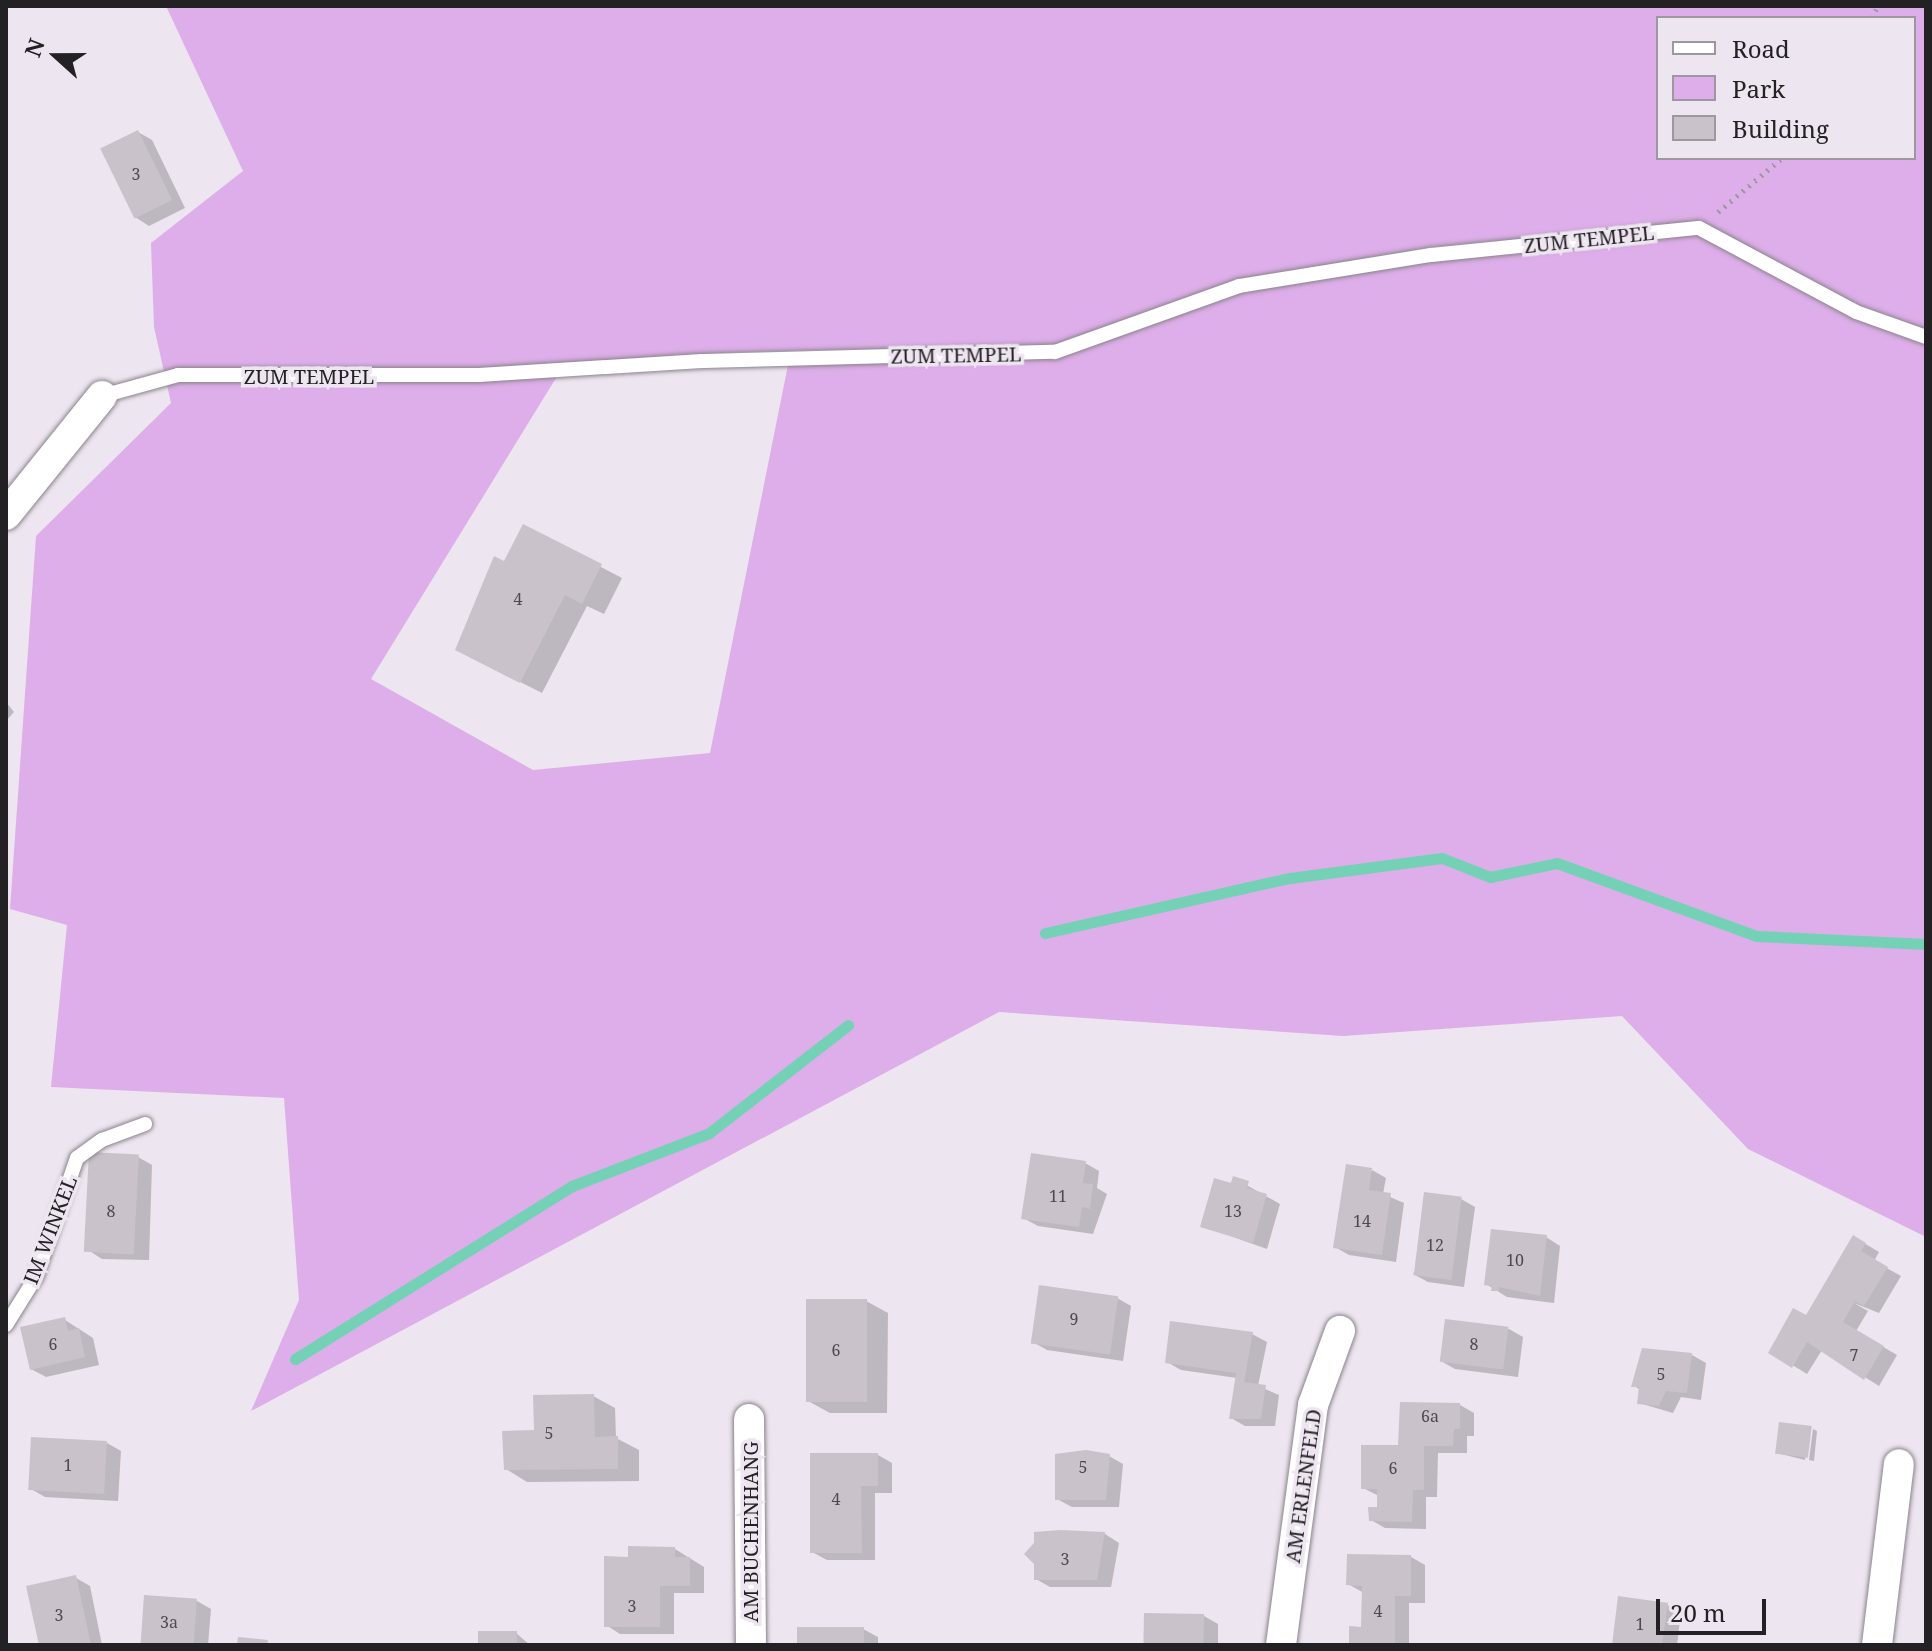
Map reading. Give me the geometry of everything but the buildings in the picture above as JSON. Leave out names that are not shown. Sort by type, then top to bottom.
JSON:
[{"type":"street","name":"ZUM TEMPEL","points":[[6,515],[102,396]]},
{"type":"street","name":"AM ERLENFELD","points":[[1281,1645],[1313,1405],[1340,1331]]},
{"type":"street","name":"AM BUCHENHANG","points":[[749,1419],[751,1645]]},
{"type":"street","points":[[1877,1645],[1899,1464]]},
{"type":"lane","points":[[1699,228],[1856,312],[1926,337]]},
{"type":"lane","name":"ZUM TEMPEL","points":[[102,396],[178,375],[464,376],[702,361],[1055,352],[1239,286],[1431,255],[1699,228]]},
{"type":"lane","name":"IM WINKEL","points":[[6,1325],[36,1277],[77,1158],[102,1140],[145,1124]]},
{"type":"path","points":[[1699,228],[1780,160]]},
{"type":"green space","points":[[166,6],[1926,6],[1926,329],[1858,305],[1695,223],[1432,247],[1240,280],[1053,345],[740,352],[564,365],[371,679],[533,770],[710,753],[788,365],[1054,357],[1239,291],[1431,261],[1697,234],[1851,316],[1926,345],[1926,1237],[1748,1149],[1622,1016],[1343,1036],[999,1012],[251,1411],[299,1300],[284,1098],[51,1087],[67,925],[10,909],[36,536],[171,403],[154,327],[151,243],[243,171]]},
{"type":"waterway","points":[[1045,933],[1290,878],[1442,858],[1490,877],[1557,863],[1756,936],[1926,944]]},
{"type":"waterway","points":[[295,1359],[572,1186],[709,1133],[848,1025]]}]
